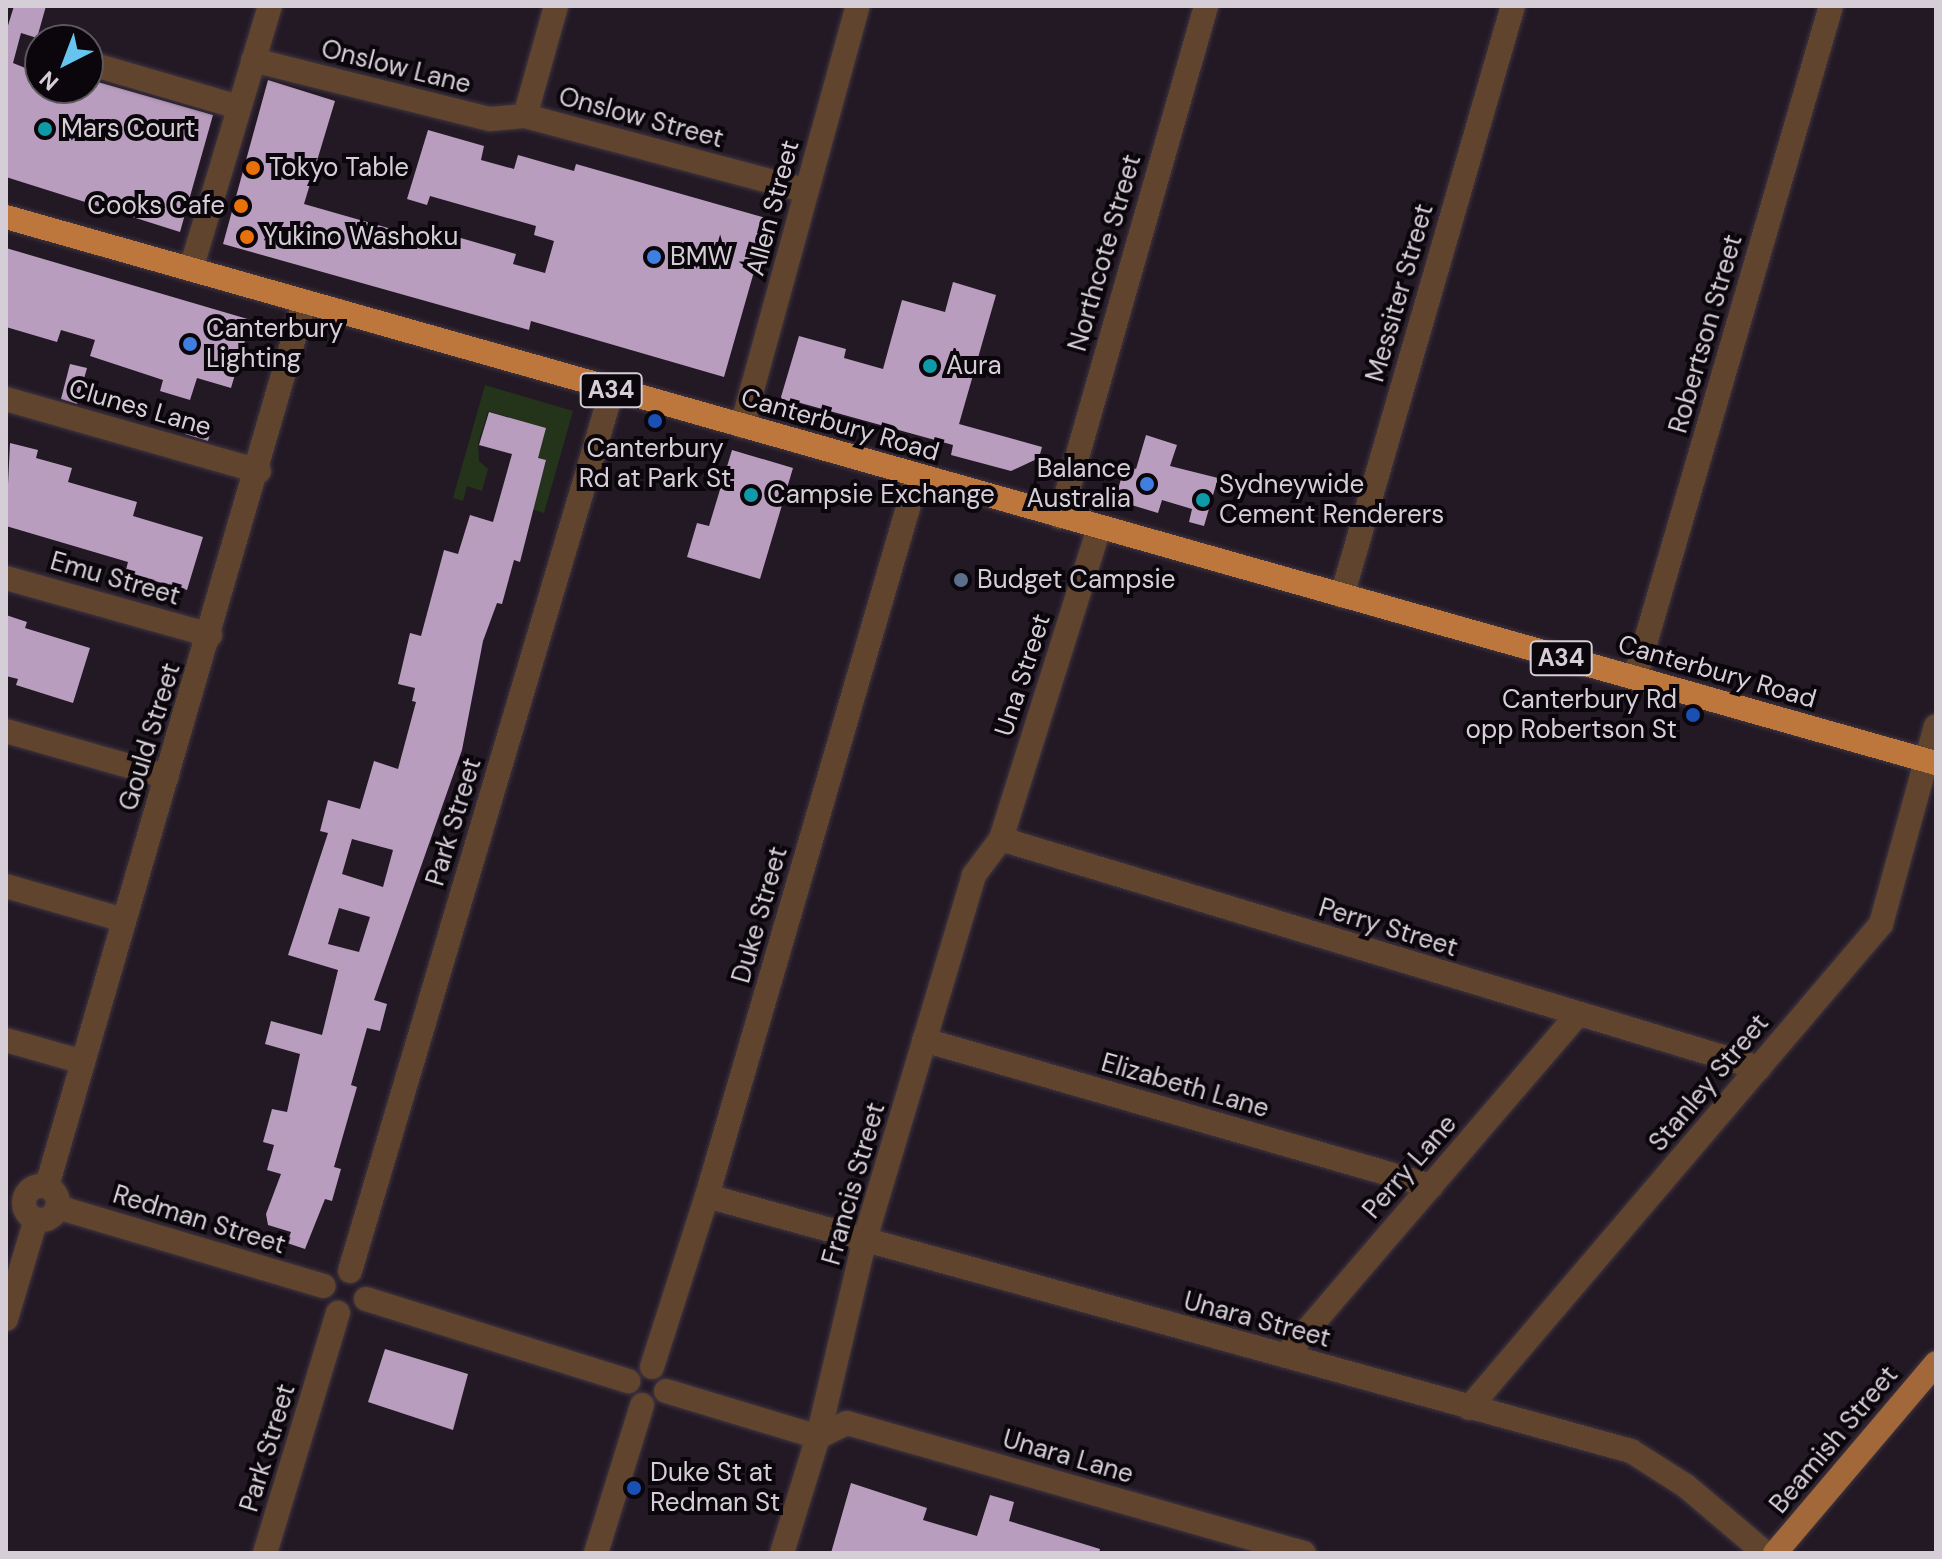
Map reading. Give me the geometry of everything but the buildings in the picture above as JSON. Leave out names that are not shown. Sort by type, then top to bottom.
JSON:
[{"type":"highway","name":"Canterbury Road","points":[[6,217],[1931,762]]},
{"type":"main road","name":"Beamish Street","points":[[1775,1553],[1936,1363]]},
{"type":"street","points":[[191,269],[270,6]]},
{"type":"street","name":"Onslow Street","points":[[556,6],[525,116],[806,191]]},
{"type":"street","name":"Allen Street","points":[[742,426],[858,6]]},
{"type":"street","name":"Northcote Street","points":[[1060,517],[1206,6]]},
{"type":"street","name":"Messiter Street","points":[[1342,596],[1513,6]]},
{"type":"street","name":"Robertson Street","points":[[1635,678],[1831,6]]},
{"type":"street","name":"Onslow Lane","points":[[253,60],[490,119],[525,116]]},
{"type":"street","points":[[104,68],[238,107]]},
{"type":"street","name":"Gould Street","points":[[6,1319],[35,1199],[83,1062],[259,471],[304,303]]},
{"type":"street","name":"Park Street","points":[[350,1271],[612,390]]},
{"type":"street","name":"Clunes Lane","points":[[6,399],[259,471]]},
{"type":"street","name":"Duke Street","points":[[652,1367],[707,1196],[917,477]]},
{"type":"street","name":"Una Street","points":[[1001,839],[1099,528]]},
{"type":"street","name":"Emu Street","points":[[6,578],[210,635]]},
{"type":"street","name":"Stanley Street","points":[[1469,1408],[1881,924],[1931,762],[1936,726]]},
{"type":"street","points":[[6,731],[167,777]]},
{"type":"street","name":"Perry Street","points":[[1001,839],[1759,1068]]},
{"type":"street","name":"Francis Street","points":[[782,1553],[818,1437],[864,1242],[974,875],[1001,839]]},
{"type":"street","points":[[6,886],[124,920]]},
{"type":"street","name":"Perry Lane","points":[[1285,1356],[1577,1015]]},
{"type":"street","points":[[6,1040],[83,1062]]},
{"type":"street","name":"Elizabeth Lane","points":[[924,1040],[1431,1186]]},
{"type":"street","name":"Unara Street","points":[[707,1196],[1655,1462],[1765,1553]]},
{"type":"street","name":"Redman Street","points":[[35,1199],[324,1286]]},
{"type":"street","points":[[350,1271],[366,1284],[366,1299],[352,1313],[338,1313],[326,1304],[324,1286],[335,1272],[350,1271]]},
{"type":"street","points":[[366,1299],[628,1381]]},
{"type":"street","name":"Park Street","points":[[265,1553],[338,1313]]},
{"type":"street","points":[[639,1367],[652,1367],[662,1373],[666,1391],[654,1404],[642,1405],[629,1393],[628,1381],[639,1367]]},
{"type":"street","points":[[666,1391],[818,1437]]},
{"type":"street","points":[[596,1553],[642,1405]]},
{"type":"street","name":"Unara Lane","points":[[818,1437],[847,1423],[1304,1553]]},
{"type":"green space","points":[[485,385],[573,411],[544,513],[532,509],[546,462],[537,459],[545,428],[488,411],[478,444],[479,461],[488,469],[482,491],[467,486],[463,501],[453,498]]},
{"type":"place","name":"Mars Court","points":[[45,129]]},
{"type":"place","name":"Tokyo Table","points":[[253,168]]},
{"type":"place","name":"Cooks Cafe","points":[[241,206]]},
{"type":"place","name":"Yukino Washoku","points":[[247,237]]},
{"type":"place","name":"BMW","points":[[654,257]]},
{"type":"place","name":"Canterbury Lighting","points":[[190,344]]},
{"type":"place","name":"Aura","points":[[930,366]]},
{"type":"place","name":"Canterbury Rd at Park St","points":[[655,421]]},
{"type":"place","name":"Balance Australia","points":[[1147,484]]},
{"type":"place","name":"Campsie Exchange","points":[[751,495]]},
{"type":"place","name":"Sydneywide Cement Renderers","points":[[1203,500]]},
{"type":"place","name":"Budget Campsie","points":[[961,580]]},
{"type":"place","name":"Canterbury Rd opp Robertson St","points":[[1693,715]]},
{"type":"place","name":"Duke St at Redman St","points":[[634,1488]]}]
